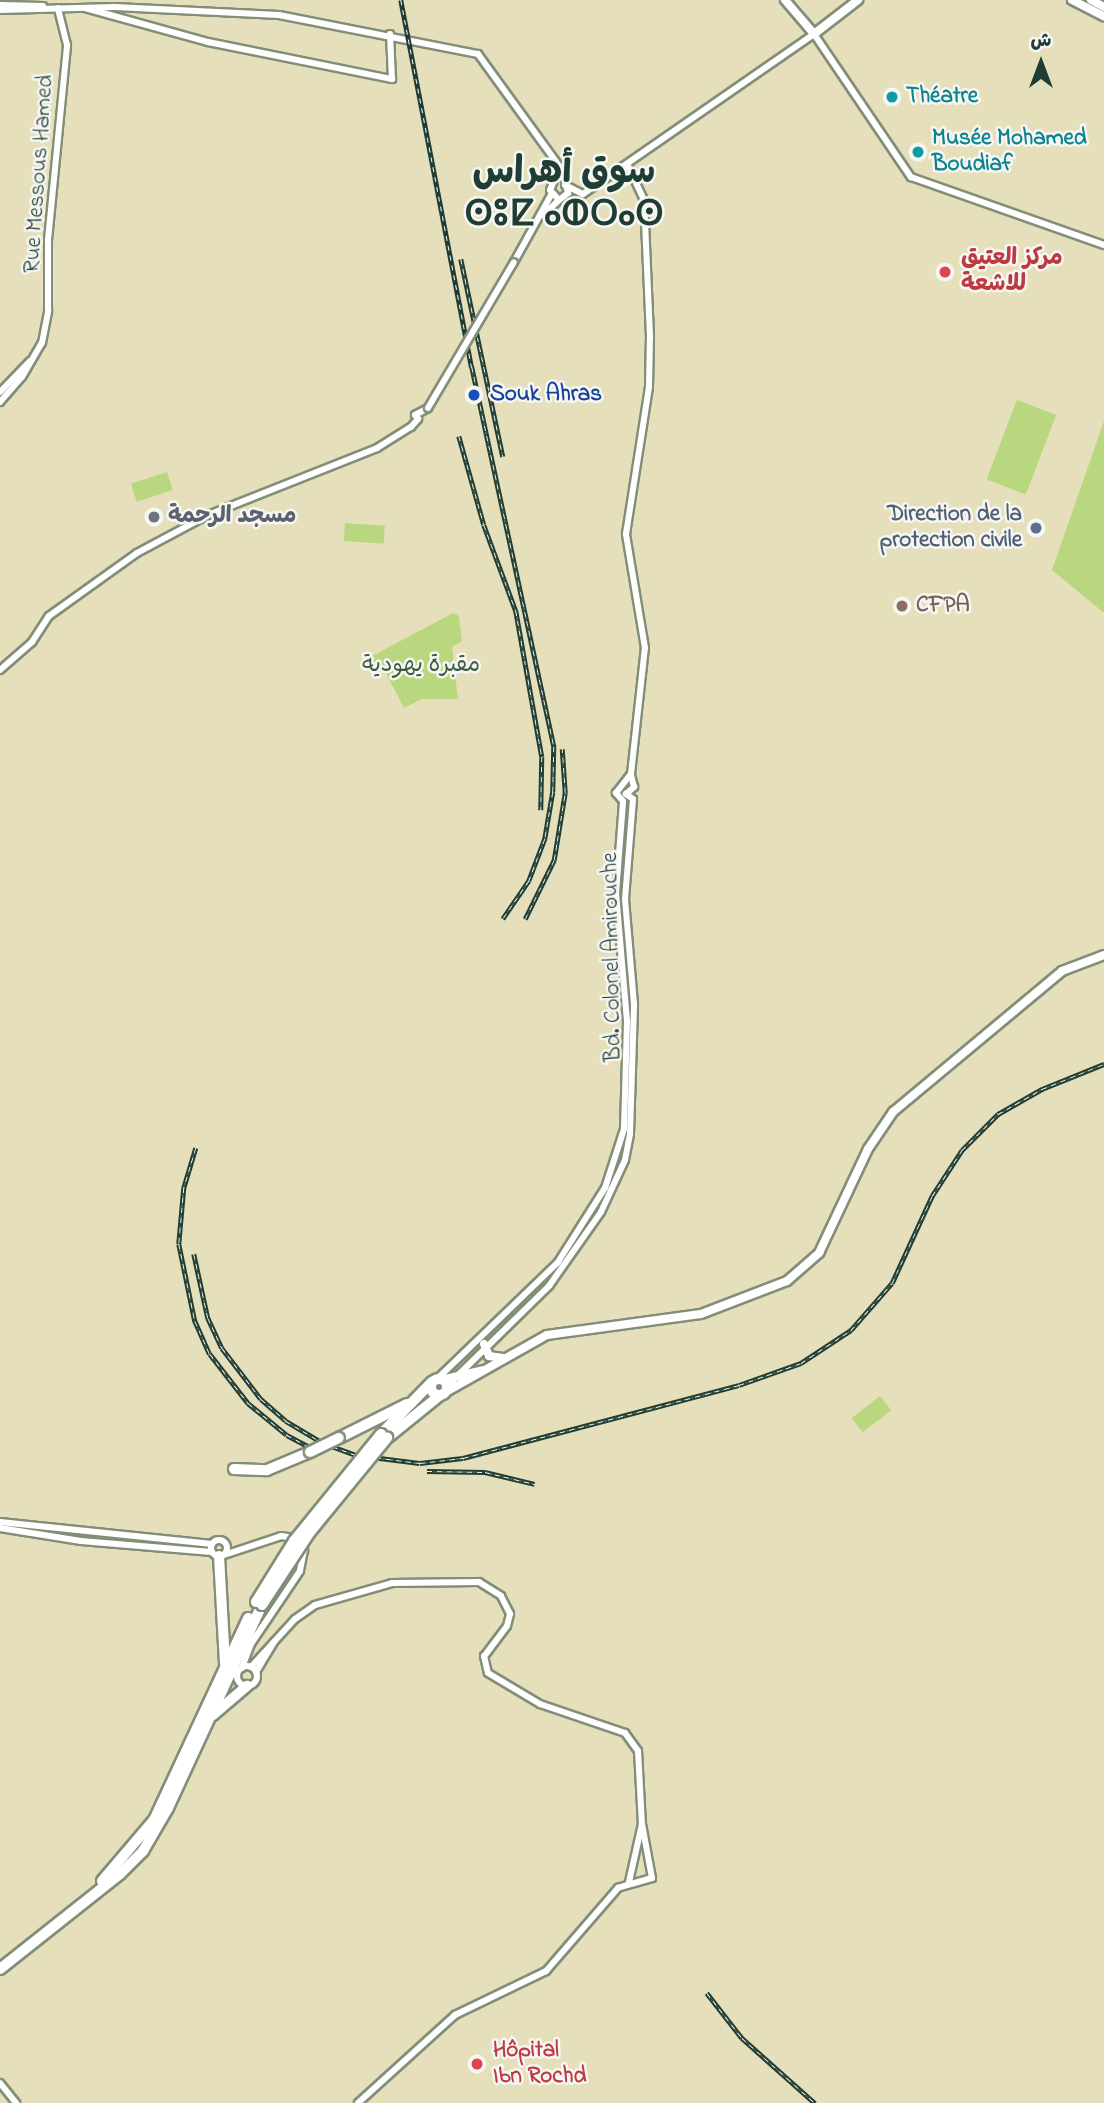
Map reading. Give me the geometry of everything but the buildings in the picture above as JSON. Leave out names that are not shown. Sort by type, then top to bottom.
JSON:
[{"type":"highway","points":[[234,1469],[267,1470],[340,1438],[442,1385]]},
{"type":"highway","points":[[384,1436],[442,1385]]},
{"type":"highway","points":[[0,1961],[99,1884],[134,1848],[154,1820],[225,1666],[293,1541],[384,1436],[407,1404]]},
{"type":"highway","points":[[218,1555],[225,1666]]},
{"type":"highway","points":[[0,1969],[120,1874],[142,1851],[164,1816],[238,1656],[259,1604]]},
{"type":"highway","points":[[238,1656],[248,1669]]},
{"type":"highway","points":[[210,1717],[247,1686]]},
{"type":"main road","points":[[785,0],[814,33],[858,0]]},
{"type":"main road","points":[[1072,0],[1104,16]]},
{"type":"main road","points":[[1091,0],[1104,7]]},
{"type":"main road","points":[[442,1385],[489,1368],[547,1335],[701,1314],[787,1281],[819,1253],[868,1149],[893,1112],[1062,971],[1104,955]]},
{"type":"main road","points":[[484,1344],[489,1356],[503,1358]]},
{"type":"main road","points":[[442,1385],[489,1368]]},
{"type":"street","points":[[0,5],[294,16],[478,54],[559,167],[567,194],[542,216]]},
{"type":"street","points":[[0,10],[49,7]]},
{"type":"street","name":"Rue Messous Hamed","points":[[31,359],[41,343],[50,300],[48,240],[67,45],[58,8]]},
{"type":"street","points":[[83,8],[208,42],[392,79],[390,34]]},
{"type":"street","points":[[554,184],[565,185],[581,195],[814,33],[911,177],[1104,244]]},
{"type":"street","points":[[627,164],[641,187],[650,335],[649,387],[626,534],[645,648],[631,774]]},
{"type":"street","points":[[0,670],[32,642],[49,616],[137,553],[208,514],[377,447],[411,427],[418,419],[415,415],[428,408],[542,216],[559,167]]},
{"type":"street","points":[[551,195],[559,200]]},
{"type":"street","points":[[0,392],[31,359]]},
{"type":"street","points":[[0,402],[22,377],[31,359]]},
{"type":"street","name":"Bd. Colonel Amirouche","points":[[442,1385],[550,1286],[607,1202],[625,1160],[630,1134],[634,1004],[625,899],[633,799],[626,794],[634,787],[631,774]]},
{"type":"street","name":"Bd. Colonel Amirouche","points":[[442,1385],[543,1280],[592,1210],[615,1166],[624,1129],[627,1021],[616,893],[623,801],[617,793],[631,774]]},
{"type":"street","points":[[0,1522],[212,1544],[221,1540],[227,1544],[252,1544]]},
{"type":"street","points":[[0,1528],[81,1541],[218,1555],[288,1536],[299,1541],[305,1554],[300,1571],[251,1644],[248,1669],[255,1682],[247,1686],[237,1678],[248,1669],[277,1637]]},
{"type":"street","points":[[212,1544],[218,1555]]},
{"type":"street","points":[[218,1555],[227,1544]]},
{"type":"street","points":[[248,1669],[270,1643],[307,1609],[369,1587],[450,1579],[487,1585],[501,1596],[510,1614],[507,1626],[484,1656],[484,1668],[540,1704],[629,1735],[639,1758],[642,1824],[652,1878],[629,1882],[618,1888],[546,1971],[455,2015],[358,2103]]},
{"type":"street","points":[[257,1636],[270,1643]]},
{"type":"street","points":[[629,1882],[642,1824]]},
{"type":"street","points":[[0,2083],[16,2103]]},
{"type":"green space","points":[[1017,400],[1056,415],[1026,494],[987,479]]},
{"type":"green space","points":[[1104,421],[1104,613],[1052,570]]},
{"type":"green space","points":[[167,472],[173,490],[137,502],[131,484]]},
{"type":"green space","points":[[345,523],[385,526],[384,544],[344,541]]},
{"type":"green space","name":"مقبرة يهودية","points":[[453,613],[459,616],[462,641],[452,647],[458,699],[422,699],[404,708],[387,675],[359,663]]},
{"type":"green space","points":[[880,1396],[891,1410],[863,1432],[852,1418]]},
{"type":"railway","points":[[401,0],[472,367],[554,747],[553,792],[545,839],[529,881],[503,919]]},
{"type":"railway","points":[[461,259],[503,457]]},
{"type":"railway","points":[[459,436],[484,525],[516,611],[542,757],[541,810]]},
{"type":"railway","points":[[525,919],[554,860],[565,793],[562,749]]},
{"type":"railway","points":[[194,1254],[208,1318],[222,1348],[261,1399],[286,1421],[323,1443],[356,1455],[420,1463],[463,1458],[739,1385],[801,1363],[851,1330],[892,1283],[932,1196],[962,1150],[998,1114],[1042,1089],[1104,1064]]},
{"type":"railway","points":[[196,1148],[184,1188],[179,1244],[195,1321],[210,1354],[248,1403],[287,1435],[315,1450]]},
{"type":"railway","points":[[427,1471],[485,1472],[535,1484]]},
{"type":"railway","points":[[707,1993],[742,2038],[815,2103]]},
{"type":"place","name":"Théatre","points":[[892,97]]},
{"type":"place","name":"Musée Mohamed Boudiaf","points":[[918,152]]},
{"type":"place","name":"مركز العتيق للاشعة","points":[[945,272]]},
{"type":"place","name":"Souk Ahras","points":[[474,395]]},
{"type":"place","name":"مسجد الرحمة","points":[[154,517]]},
{"type":"place","name":"Direction de la protection civile","points":[[1036,528]]},
{"type":"place","name":"CFPA","points":[[902,606]]},
{"type":"place","name":"Hôpital Ibn Rochd","points":[[477,2064]]},
{"type":"district","name":"سوق أهراس ⵙⵓⵇ ⴰⵀⵔⴰⵙ","points":[[564,196]]}]
